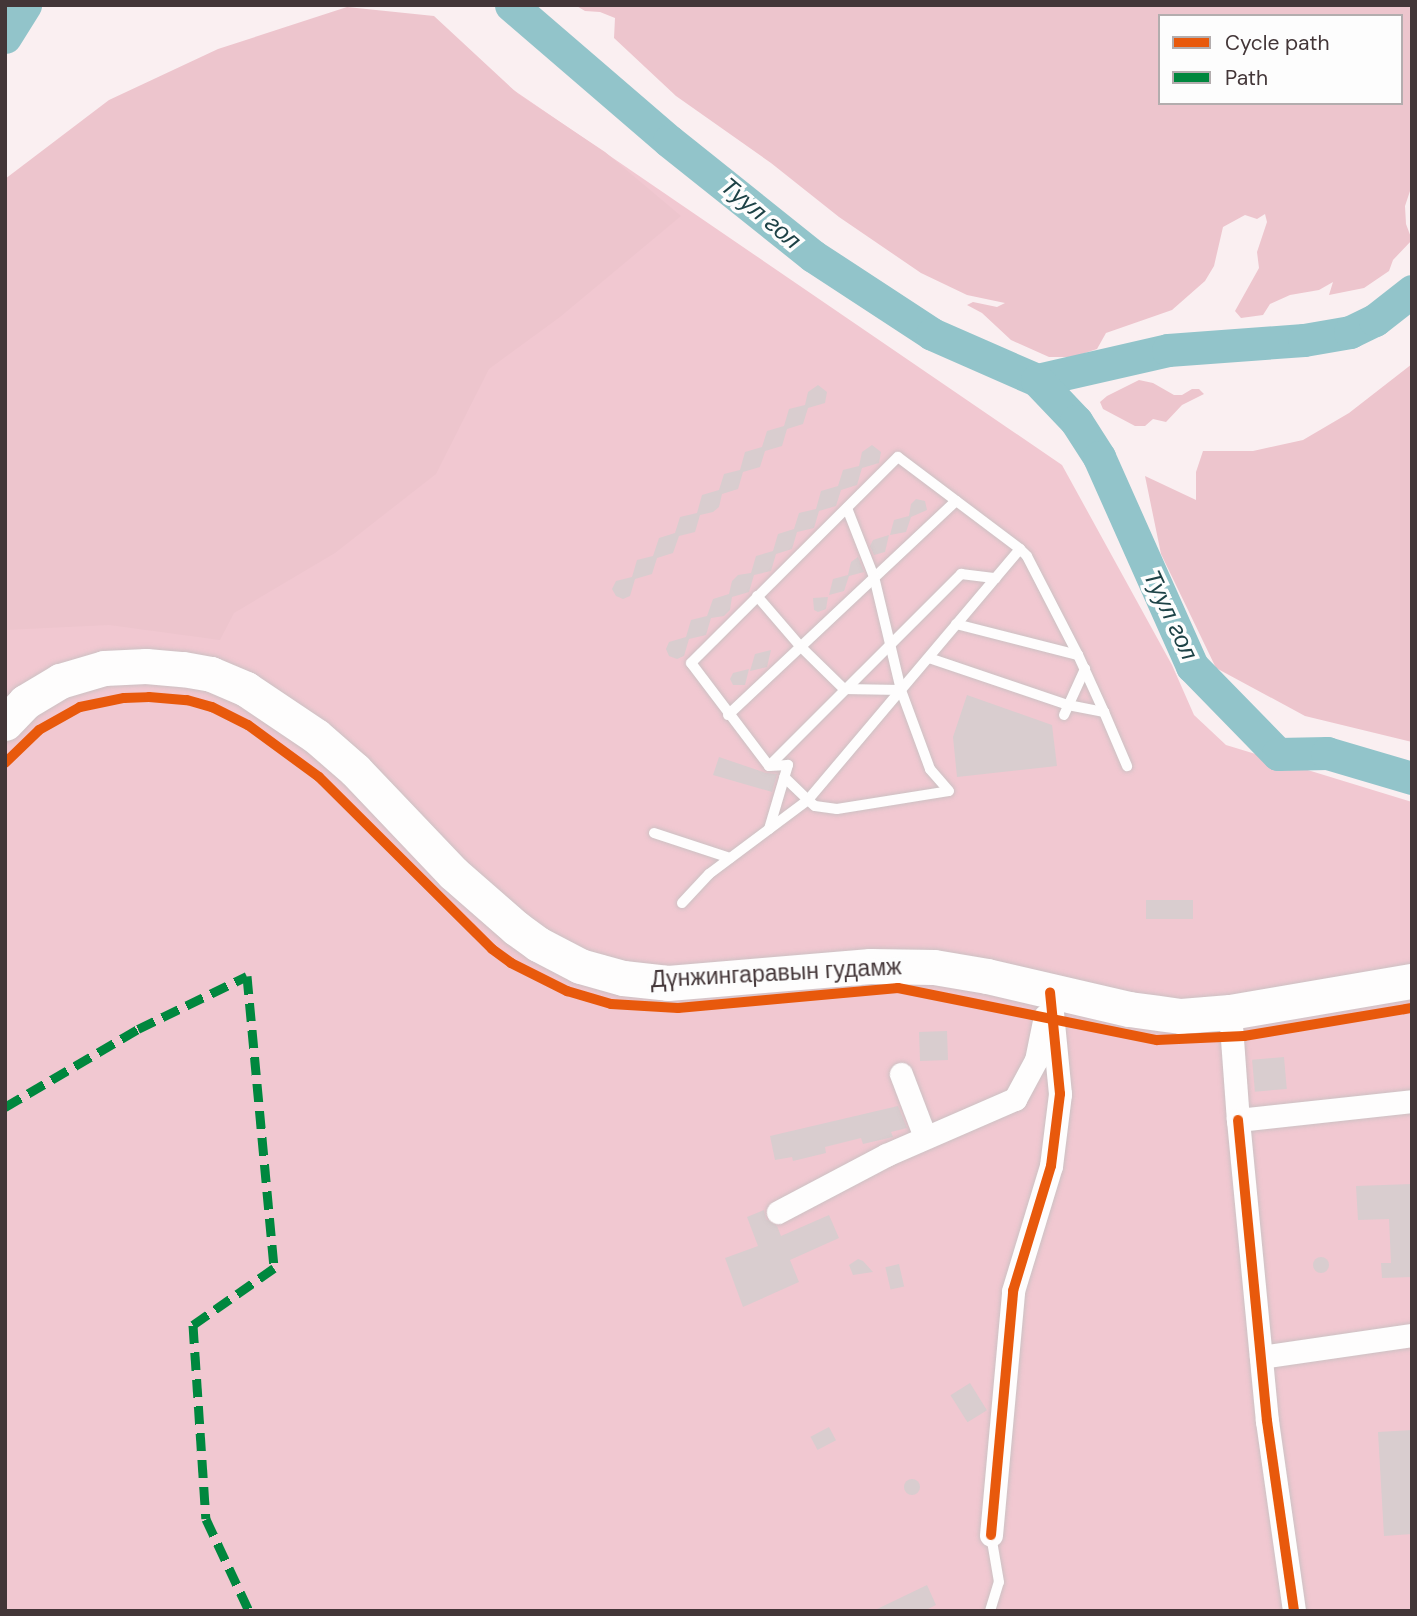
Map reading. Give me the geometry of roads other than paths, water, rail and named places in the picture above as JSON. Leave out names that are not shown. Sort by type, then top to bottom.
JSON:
[{"type":"main road","name":"Дүнжингаравын гудамж","points":[[5,723],[25,702],[60,681],[104,667],[146,666],[211,674],[246,689],[316,736],[355,770],[453,873],[538,944],[579,966],[623,978],[668,983],[801,970],[870,966],[934,967],[987,976],[1129,1009],[1168,1014],[1230,1012],[1412,981]]},
{"type":"street","points":[[778,1212],[925,1137],[1014,1099],[1036,1060],[1050,992]]},
{"type":"street","points":[[991,1535],[1013,1291],[1051,1166],[1060,1094],[1050,992]]},
{"type":"street","points":[[1230,1012],[1261,1357],[1288,1607]]},
{"type":"street","points":[[901,1074],[925,1137]]},
{"type":"street","points":[[1238,1119],[1412,1101]]},
{"type":"street","points":[[1261,1357],[1412,1335]]},
{"type":"lane","points":[[769,766],[691,663],[898,457],[1027,556],[1086,669],[1127,766]]},
{"type":"lane","points":[[728,715],[956,501]]},
{"type":"lane","points":[[784,777],[815,806],[837,809],[949,791],[930,769],[901,690],[874,576],[847,509]]},
{"type":"lane","points":[[682,903],[709,874],[808,800],[1020,549]]},
{"type":"lane","points":[[769,766],[961,574],[996,578]]},
{"type":"lane","points":[[757,596],[800,646],[844,689],[901,690]]},
{"type":"lane","points":[[956,624],[1078,654]]},
{"type":"lane","points":[[929,658],[1066,710],[1104,712]]},
{"type":"lane","points":[[1066,710],[1086,669]]},
{"type":"lane","points":[[769,766],[788,765],[769,829]]},
{"type":"lane","points":[[654,833],[730,858]]},
{"type":"lane","points":[[990,1611],[999,1581],[991,1535]]},
{"type":"waterway","name":"Туул гол","points":[[5,37],[25,5]]},
{"type":"waterway","name":"Туул гол","points":[[511,5],[669,141],[813,256],[932,334],[1037,380],[1168,350],[1304,340],[1350,332],[1375,320],[1412,291]]},
{"type":"waterway","name":"Туул гол","points":[[1037,380],[1076,421],[1099,457],[1192,666],[1278,754],[1327,753],[1412,778]]}]
